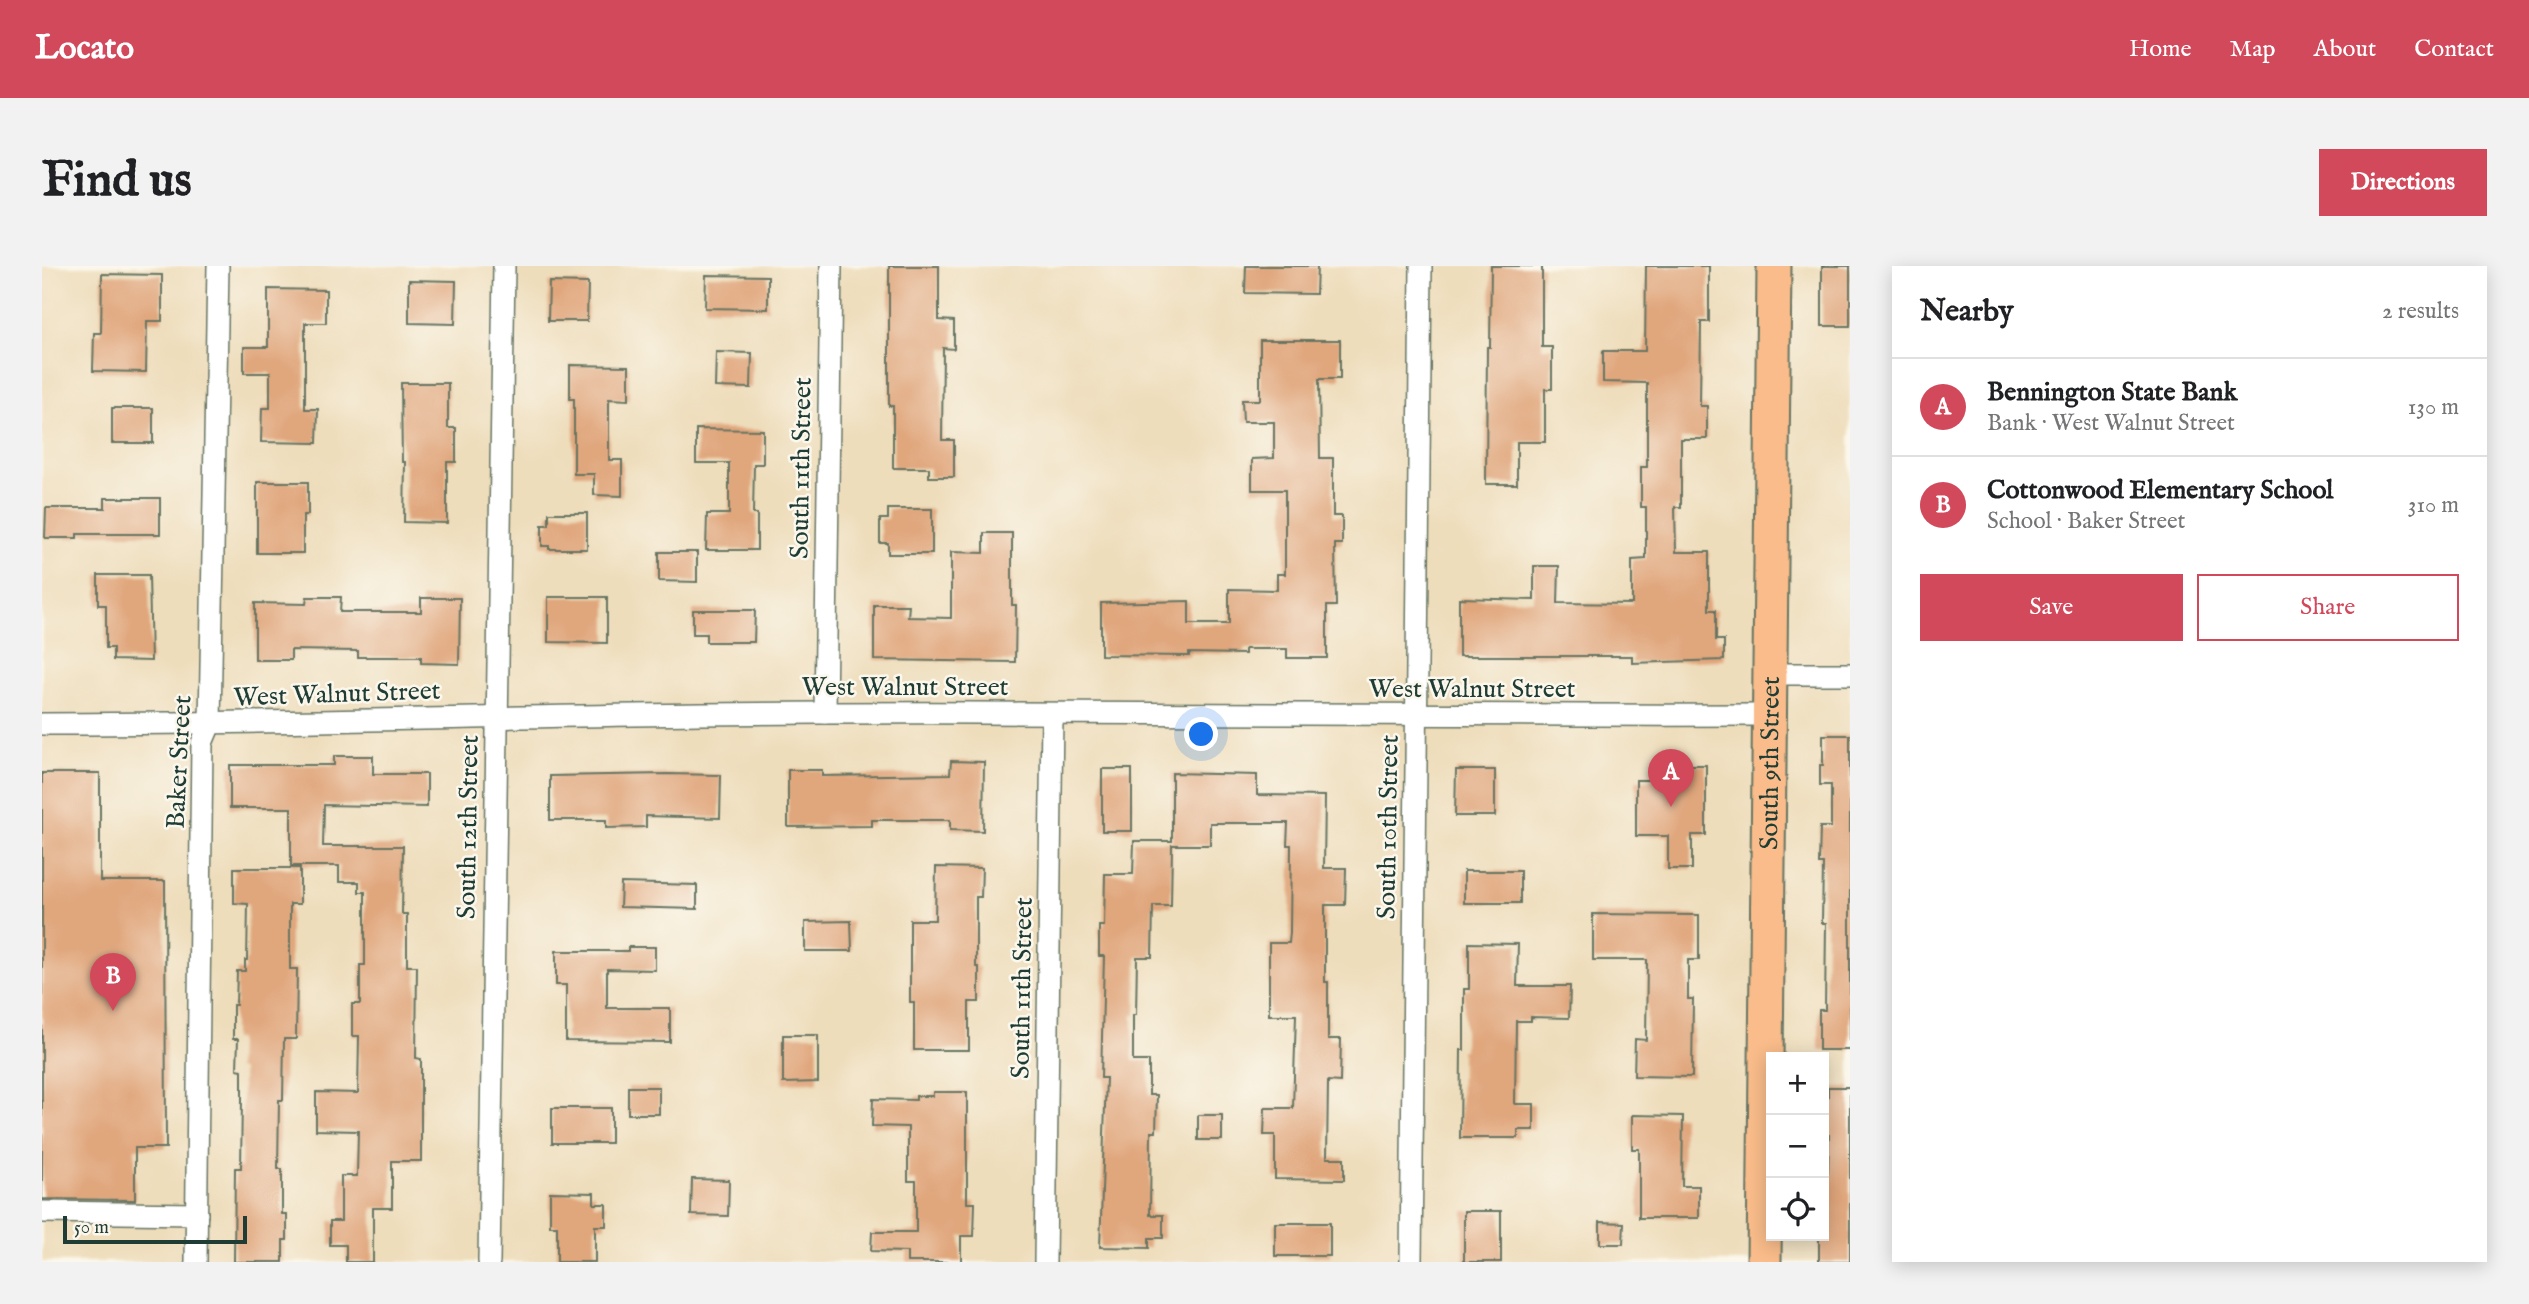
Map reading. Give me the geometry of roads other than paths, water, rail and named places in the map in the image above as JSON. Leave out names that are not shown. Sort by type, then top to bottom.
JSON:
[{"type":"main road","name":"South 9th Street","points":[[1764,1262],[1774,266]]},
{"type":"street","name":"Baker Street","points":[[196,1262],[202,743],[210,724],[218,266]]},
{"type":"street","name":"South 12th Street","points":[[489,1262],[504,266]]},
{"type":"street","name":"South 11th Street","points":[[825,713],[831,266]]},
{"type":"street","name":"South 10th Street","points":[[1411,1262],[1421,266]]},
{"type":"street","points":[[1768,674],[1850,674]]},
{"type":"street","name":"West Walnut Street","points":[[42,724],[210,724],[497,716],[825,713],[1768,715]]},
{"type":"street","name":"South 11th Street","points":[[1045,1262],[1052,715]]},
{"type":"street","points":[[42,1212],[197,1214]]},
{"type":"place","name":"Bennington State Bank","points":[[1671,807]]},
{"type":"place","name":"Cottonwood Elementary School","points":[[113,1011]]}]
